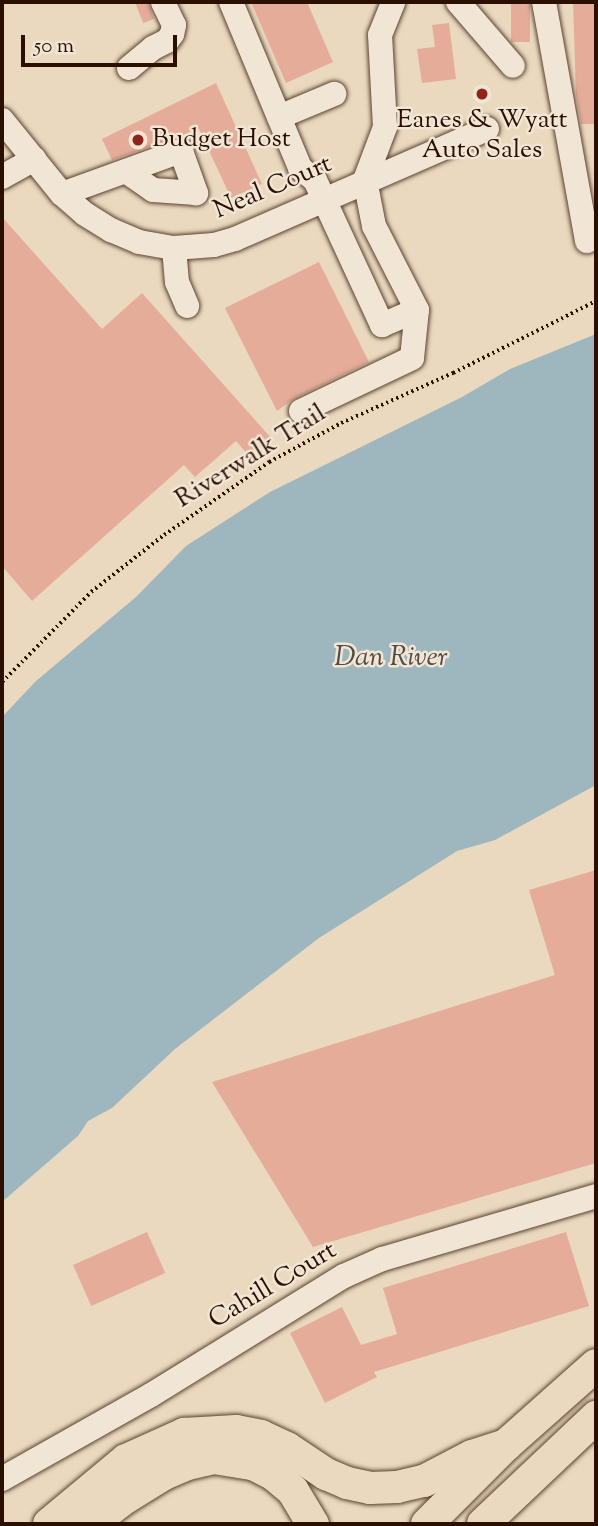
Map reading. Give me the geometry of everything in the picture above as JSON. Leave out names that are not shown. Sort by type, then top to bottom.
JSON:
[{"type":"main road","points":[[427,1524],[506,1445],[596,1365]]},
{"type":"main road","points":[[483,1524],[596,1417]]},
{"type":"main road","points":[[49,1524],[125,1460],[184,1434],[236,1430],[261,1436],[287,1448],[326,1474],[347,1483],[370,1488],[424,1481],[472,1456],[506,1445]]},
{"type":"main road","points":[[91,1524],[125,1498],[164,1474],[188,1464],[214,1458],[253,1464],[273,1474],[293,1491],[313,1524]]},
{"type":"street","points":[[129,68],[167,41],[172,34],[174,25],[163,2]]},
{"type":"street","points":[[231,2],[300,168],[315,180],[382,325],[416,310]]},
{"type":"street","points":[[301,411],[412,358],[416,310],[374,226],[365,180],[386,127],[380,35],[393,2]]},
{"type":"street","points":[[458,2],[513,66]]},
{"type":"street","points":[[544,2],[587,241]]},
{"type":"street","points":[[279,117],[334,94]]},
{"type":"street","name":"Neal Court","points":[[2,120],[62,194],[111,230],[139,242],[174,248],[214,245],[235,239],[487,129]]},
{"type":"street","points":[[2,177],[34,159]]},
{"type":"street","points":[[62,194],[126,171]]},
{"type":"street","points":[[341,241],[374,226]]},
{"type":"street","points":[[174,248],[177,282],[187,306]]},
{"type":"street","name":"Cahill Court","points":[[2,1479],[151,1395],[344,1276],[382,1259],[596,1196]]},
{"type":"path","name":"Riverwalk Trail","points":[[2,682],[91,592],[164,536],[269,462],[341,423],[453,373],[596,301]]},
{"type":"water","name":"Dan River","points":[[596,334],[596,785],[495,840],[457,851],[319,938],[175,1049],[112,1108],[88,1121],[78,1136],[2,1202],[2,717],[36,681],[136,597],[186,546],[270,492],[462,397],[510,369]]},
{"type":"building","points":[[135,2],[148,2],[154,19],[143,23]]},
{"type":"building","points":[[251,2],[307,2],[333,62],[286,83]]},
{"type":"building","points":[[511,2],[530,2],[530,42],[511,42]]},
{"type":"building","points":[[573,2],[596,2],[596,124],[581,124],[576,95]]},
{"type":"building","points":[[449,23],[456,79],[422,83],[417,49],[435,47],[432,25]]},
{"type":"building","name":"Budget Host","points":[[216,83],[262,184],[231,198],[199,129],[112,160],[102,139]]},
{"type":"building","points":[[2,217],[102,329],[142,293],[272,439],[250,457],[236,441],[195,477],[184,465],[32,601],[2,566]]},
{"type":"building","points":[[319,262],[369,362],[295,398],[277,411],[225,308]]},
{"type":"building","points":[[596,870],[596,1163],[313,1247],[212,1082],[555,975],[529,890]]},
{"type":"building","points":[[147,1232],[165,1273],[91,1306],[73,1265]]},
{"type":"building","points":[[566,1232],[589,1306],[374,1372],[377,1377],[325,1403],[290,1333],[342,1307],[361,1345],[397,1334],[383,1288]]},
{"type":"place","name":"Eanes & Wyatt Auto Sales","points":[[482,94]]},
{"type":"place","name":"Budget Host","points":[[138,140]]}]
